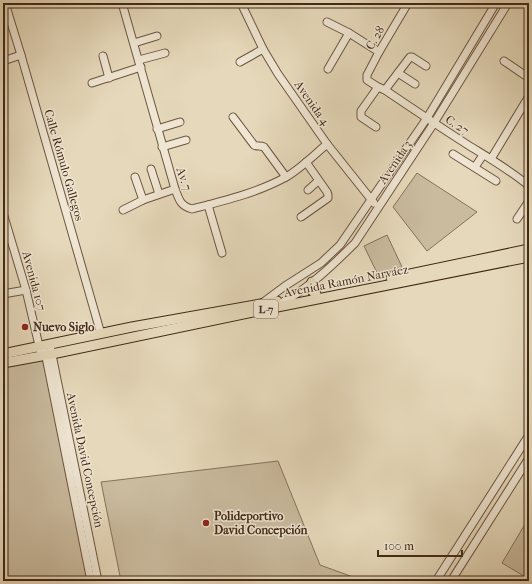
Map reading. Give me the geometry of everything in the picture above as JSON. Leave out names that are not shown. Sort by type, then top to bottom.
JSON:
[{"type":"main road","name":"Avenida Ramón Narváez","points":[[3,354],[132,327],[316,294],[529,249]]},
{"type":"main road","name":"Avenida Ramón Narváez","points":[[3,363],[529,257]]},
{"type":"main road","points":[[312,282],[311,289],[312,292],[316,294]]},
{"type":"street","name":"Calle Rómulo Gallegos","points":[[5,3],[101,334]]},
{"type":"street","name":"Av. 7","points":[[122,3],[174,189],[181,203],[186,207],[192,209],[208,205],[257,190],[286,177],[326,144]]},
{"type":"street","name":"Avenida 4","points":[[241,3],[263,49],[278,74],[326,144],[371,201],[378,207]]},
{"type":"street","name":"C. 28","points":[[375,85],[367,80],[367,75],[408,3]]},
{"type":"street","name":"Avenida 3","points":[[262,303],[320,262],[340,245],[427,118],[496,3]]},
{"type":"street","name":"Avenida 3","points":[[272,308],[291,298],[312,282],[355,243],[434,123],[508,3]]},
{"type":"street","points":[[327,22],[349,33],[379,52]]},
{"type":"street","points":[[328,69],[349,33]]},
{"type":"street","points":[[134,43],[157,36]]},
{"type":"street","points":[[240,62],[263,49]]},
{"type":"street","points":[[139,60],[165,53]]},
{"type":"street","points":[[3,61],[21,55]]},
{"type":"street","points":[[103,56],[109,78]]},
{"type":"street","points":[[386,90],[410,58],[412,57],[426,66]]},
{"type":"street","points":[[504,61],[529,78]]},
{"type":"street","points":[[92,83],[141,67]]},
{"type":"street","points":[[398,74],[415,84]]},
{"type":"street","points":[[375,85],[361,111],[361,117],[376,127]]},
{"type":"street","name":"C. 27","points":[[375,85],[386,90],[483,155],[518,176],[529,186]]},
{"type":"street","points":[[491,159],[529,96]]},
{"type":"street","points":[[233,116],[254,145],[264,146],[286,177]]},
{"type":"street","points":[[157,129],[180,122]]},
{"type":"street","points":[[162,147],[186,140]]},
{"type":"street","points":[[454,154],[496,181]]},
{"type":"street","points":[[475,167],[483,155]]},
{"type":"street","points":[[301,217],[328,198],[328,195],[306,162]]},
{"type":"street","points":[[151,169],[159,194]]},
{"type":"street","points":[[134,177],[143,200]]},
{"type":"street","points":[[308,190],[318,181]]},
{"type":"street","points":[[123,210],[143,200],[174,189]]},
{"type":"street","points":[[517,219],[529,201]]},
{"type":"street","points":[[208,205],[222,253]]},
{"type":"street","name":"Avenida 107","points":[[3,213],[46,355]]},
{"type":"street","points":[[3,294],[26,290]]},
{"type":"street","name":"Avenida David Concepción","points":[[44,345],[98,581]]},
{"type":"street","points":[[436,581],[529,435]]},
{"type":"street","points":[[451,581],[529,458]]},
{"type":"street","name":"Avenida David Concepción","points":[[77,492],[91,581]]},
{"type":"street","points":[[458,546],[468,553]]},
{"type":"shaded area","points":[[417,173],[477,212],[427,251],[393,207]]},
{"type":"shaded area","points":[[387,235],[402,267],[379,277],[364,246]]},
{"type":"shaded area","points":[[42,355],[88,581],[3,581],[3,363]]},
{"type":"shaded area","name":"Polideportivo David Concepción","points":[[278,461],[320,565],[364,581],[121,581],[101,482]]},
{"type":"shaded area","points":[[529,519],[529,579],[502,563]]},
{"type":"place","name":"Nuevo Siglo","points":[[25,327]]},
{"type":"place","name":"Polideportivo David Concepción","points":[[206,523]]}]
